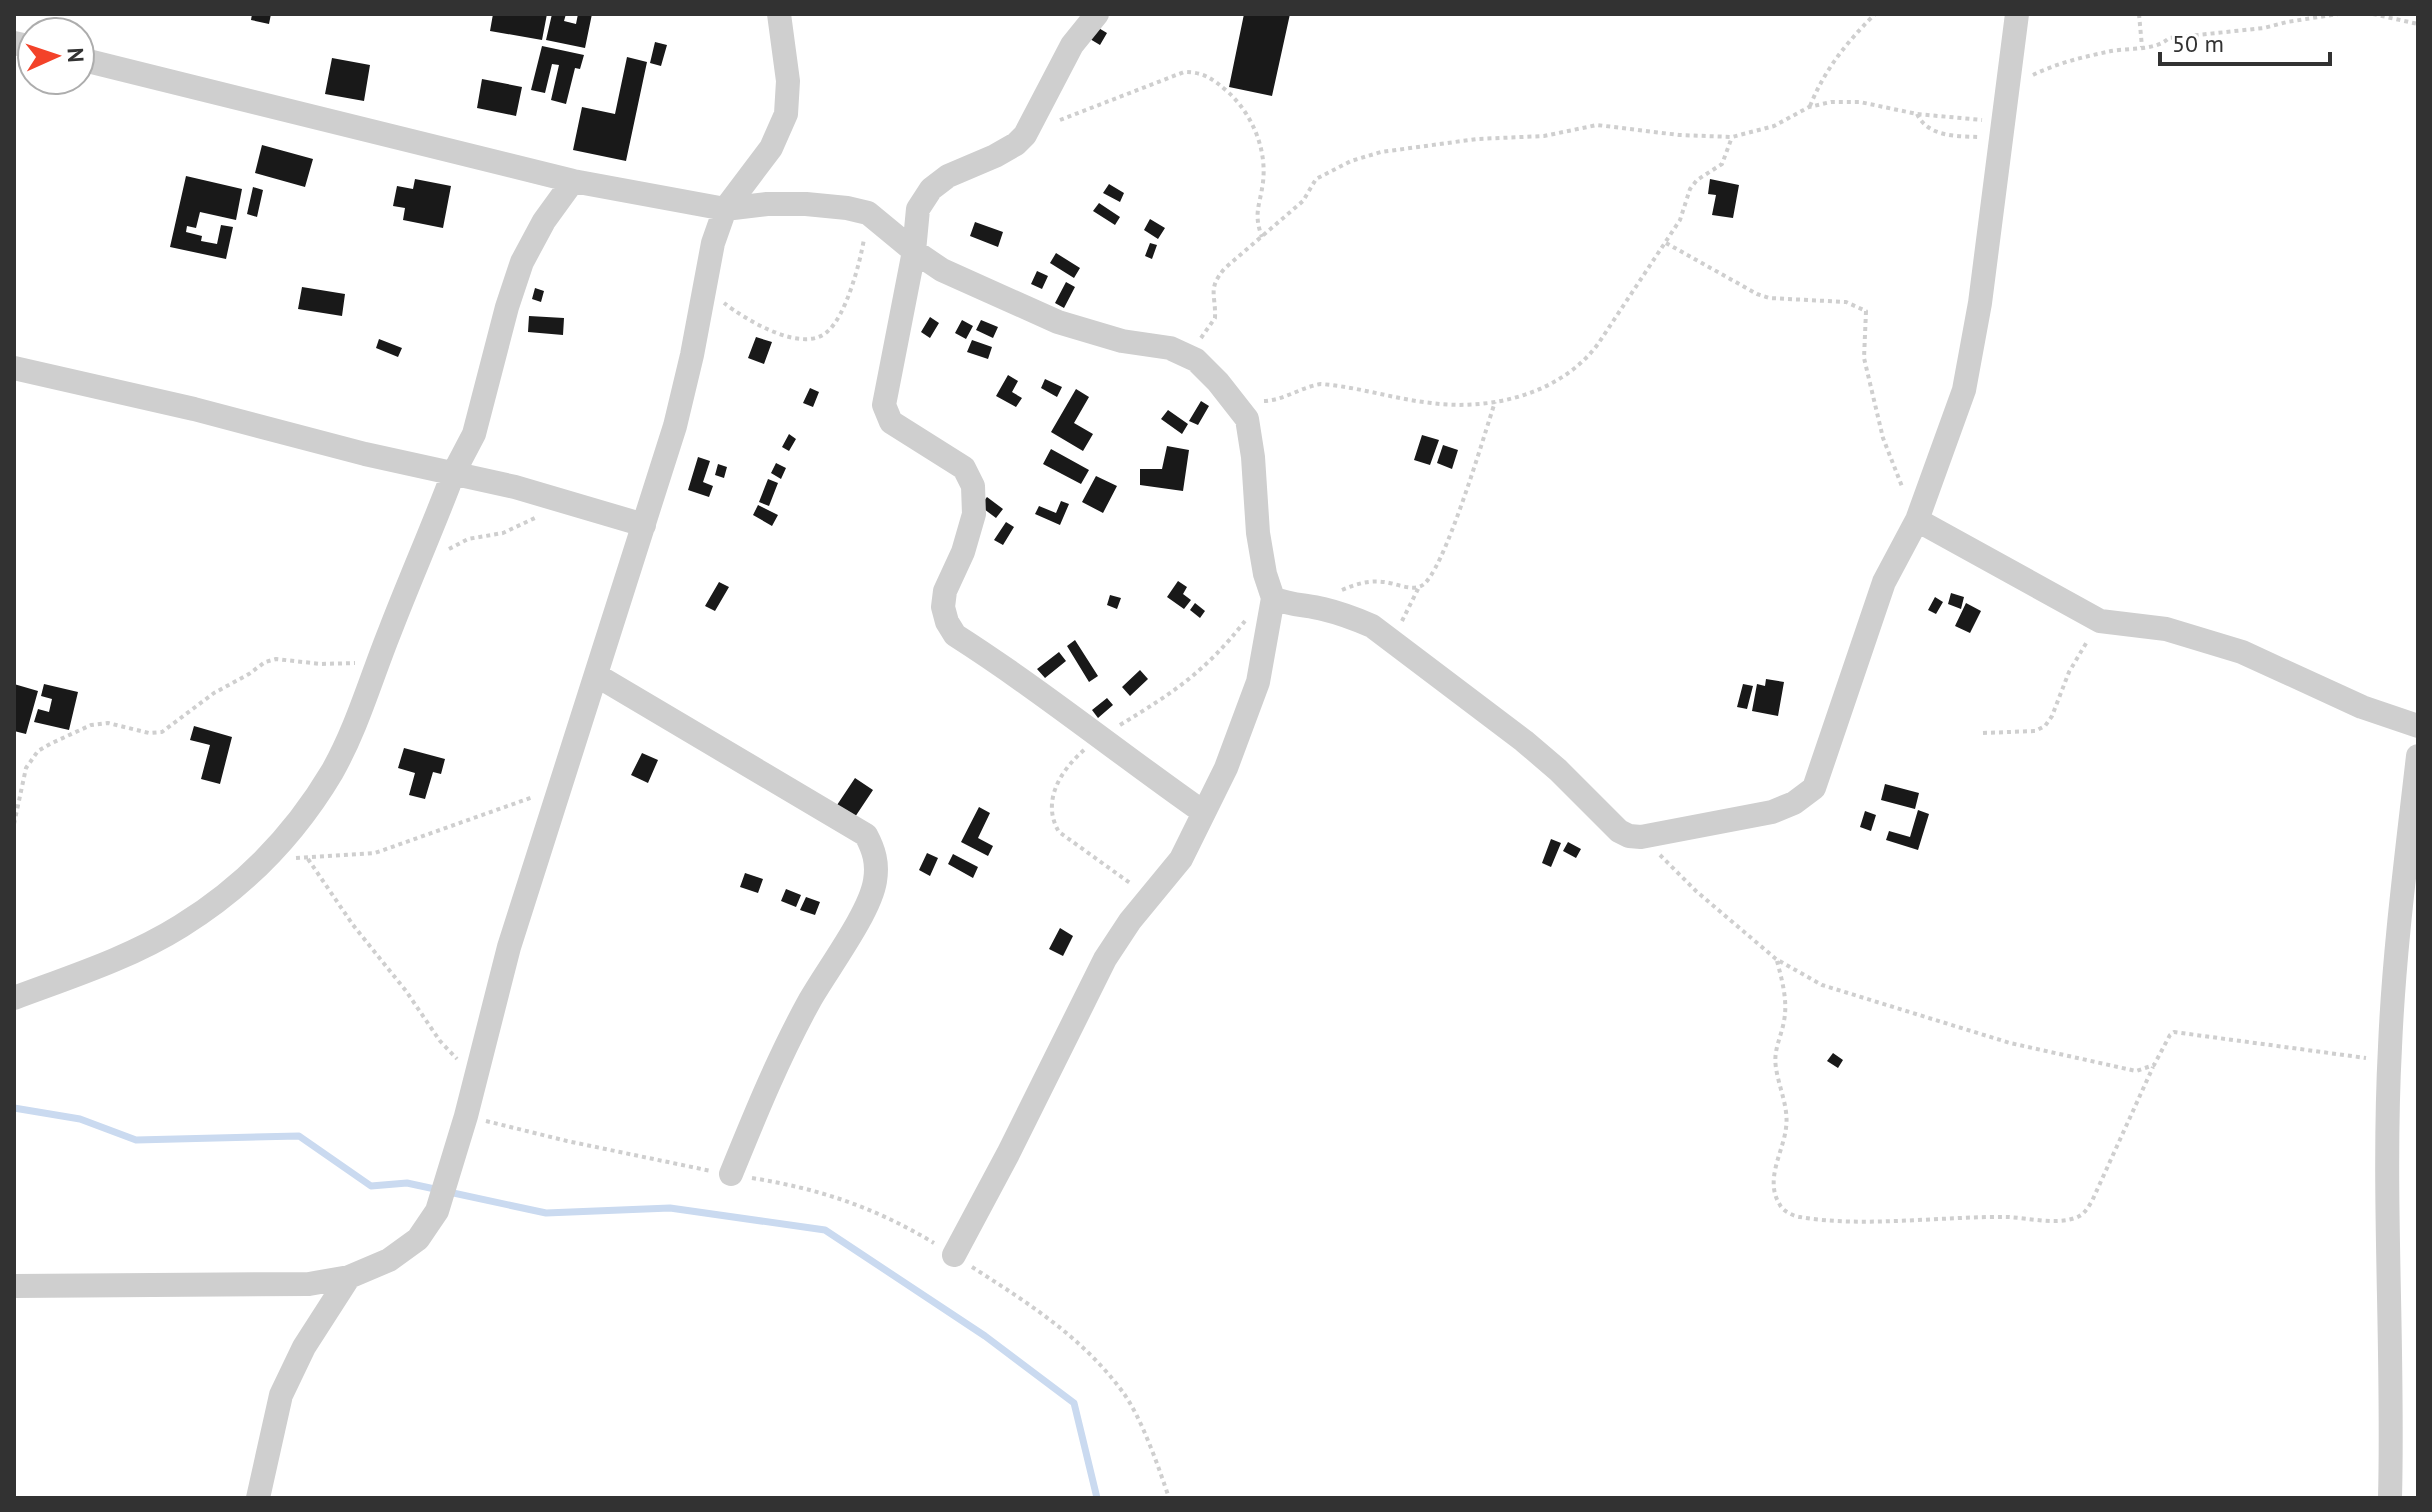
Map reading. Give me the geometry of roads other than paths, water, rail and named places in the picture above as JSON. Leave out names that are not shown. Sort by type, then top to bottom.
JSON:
[{"type":"street","points":[[14,1286],[309,1284],[349,1277],[389,1260],[418,1239],[437,1211],[466,1116],[509,947],[678,412],[713,243],[725,209],[771,148],[786,114],[788,81],[779,14]]},
{"type":"street","points":[[1097,14],[1072,45],[1025,135],[1016,144],[948,176],[931,189],[918,209],[914,251],[884,405],[891,422],[964,468],[973,486],[974,514],[963,552],[945,591],[943,607],[955,635],[1058,704],[1099,738],[1203,812]]},
{"type":"street","points":[[1272,593],[1290,605],[1349,616],[1372,626],[1524,741],[1619,831],[1629,836],[1641,837],[1772,812],[1794,803],[1814,788],[1884,582],[1917,520],[1964,390],[1980,303],[2017,14]]},
{"type":"street","points":[[96,63],[573,181],[725,209],[767,204],[806,204],[868,213],[942,270],[1058,322],[1122,341],[1170,348],[1196,360],[1235,402],[1247,419],[1250,432],[1258,533],[1272,593],[1258,682],[1245,724],[1181,859],[1130,921],[1105,959],[954,1255]]},
{"type":"street","points":[[14,998],[131,952],[180,927],[229,893],[269,857],[304,814],[333,770],[355,722],[453,474],[474,434],[522,262],[544,221],[573,181]]},
{"type":"street","points":[[14,368],[568,501],[644,525]]},
{"type":"street","points":[[1917,520],[2100,621],[2166,629],[2242,652],[2362,707],[2418,726]]},
{"type":"street","points":[[596,675],[866,835],[876,853],[875,883],[860,918],[810,1001],[772,1073],[731,1174]]},
{"type":"street","points":[[2390,1498],[2390,1047],[2418,756]]},
{"type":"street","points":[[258,1498],[281,1395],[304,1347],[349,1277]]},
{"type":"waterway","points":[[14,1108],[80,1119],[136,1140],[299,1136],[371,1186],[407,1183],[546,1213],[670,1208],[825,1230],[985,1336],[1074,1403],[1097,1498]]}]
